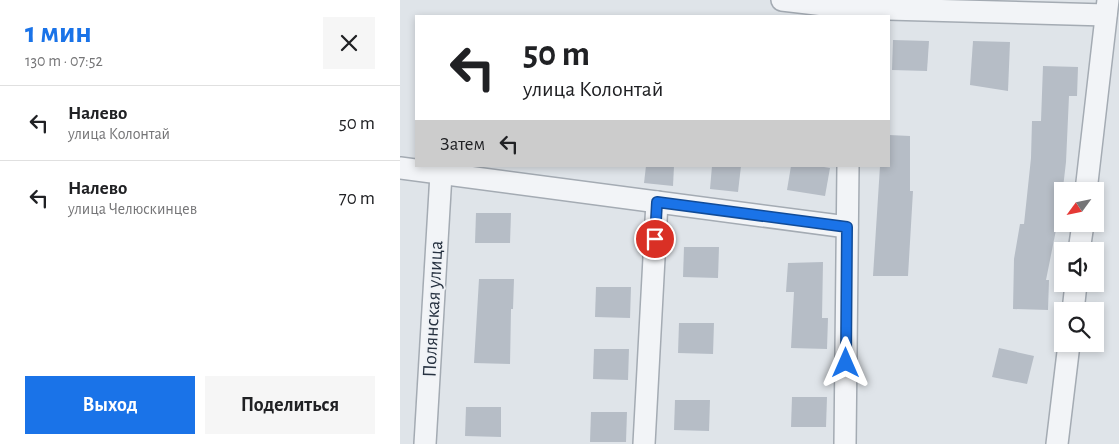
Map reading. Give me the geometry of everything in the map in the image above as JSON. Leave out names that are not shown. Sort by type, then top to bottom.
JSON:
[{"type":"street","points":[[782,0],[850,8],[1107,7],[1087,182]]},
{"type":"street","points":[[845,444],[848,167]]},
{"type":"street","points":[[400,168],[847,227]]},
{"type":"street","name":"Полянская улица","points":[[425,444],[441,174]]},
{"type":"street","points":[[644,444],[657,202]]},
{"type":"street","points":[[1057,444],[1068,352]]},
{"type":"building","points":[[893,40],[929,41],[927,71],[892,70]]},
{"type":"building","points":[[973,41],[1010,42],[1008,91],[970,85]]},
{"type":"building","points":[[1043,66],[1078,67],[1077,96],[1069,96],[1064,182],[1054,182],[1054,232],[1056,232],[1046,280],[1049,280],[1048,310],[1013,309],[1014,259],[1020,224],[1024,224],[1031,158],[1032,121],[1041,121]]},
{"type":"building","points":[[890,135],[910,136],[910,191],[913,191],[908,276],[873,276],[880,167],[890,167]]},
{"type":"building","points":[[646,167],[674,167],[673,186],[644,183]]},
{"type":"building","points":[[712,167],[741,167],[738,192],[710,189]]},
{"type":"building","points":[[791,167],[830,168],[825,196],[787,190]]},
{"type":"building","points":[[476,213],[511,213],[510,243],[475,243]]},
{"type":"building","points":[[684,247],[719,247],[718,278],[683,277]]},
{"type":"building","points":[[823,262],[822,318],[828,318],[827,349],[791,348],[794,292],[786,292],[788,263]]},
{"type":"building","points":[[479,279],[514,279],[513,309],[511,309],[510,364],[474,363]]},
{"type":"building","points":[[596,287],[631,287],[630,318],[595,317]]},
{"type":"building","points":[[679,323],[714,323],[713,354],[678,353]]},
{"type":"building","points":[[999,348],[1034,356],[1027,384],[992,377]]},
{"type":"building","points":[[594,349],[629,349],[628,380],[593,379]]},
{"type":"building","points":[[792,397],[827,397],[826,427],[791,427]]},
{"type":"building","points":[[675,400],[710,400],[709,431],[674,430]]},
{"type":"building","points":[[466,407],[501,407],[501,437],[465,436]]},
{"type":"building","points":[[591,412],[627,412],[626,442],[590,442]]},
{"type":"route","points":[[655,239],[657,202],[847,227],[846,363]]}]
